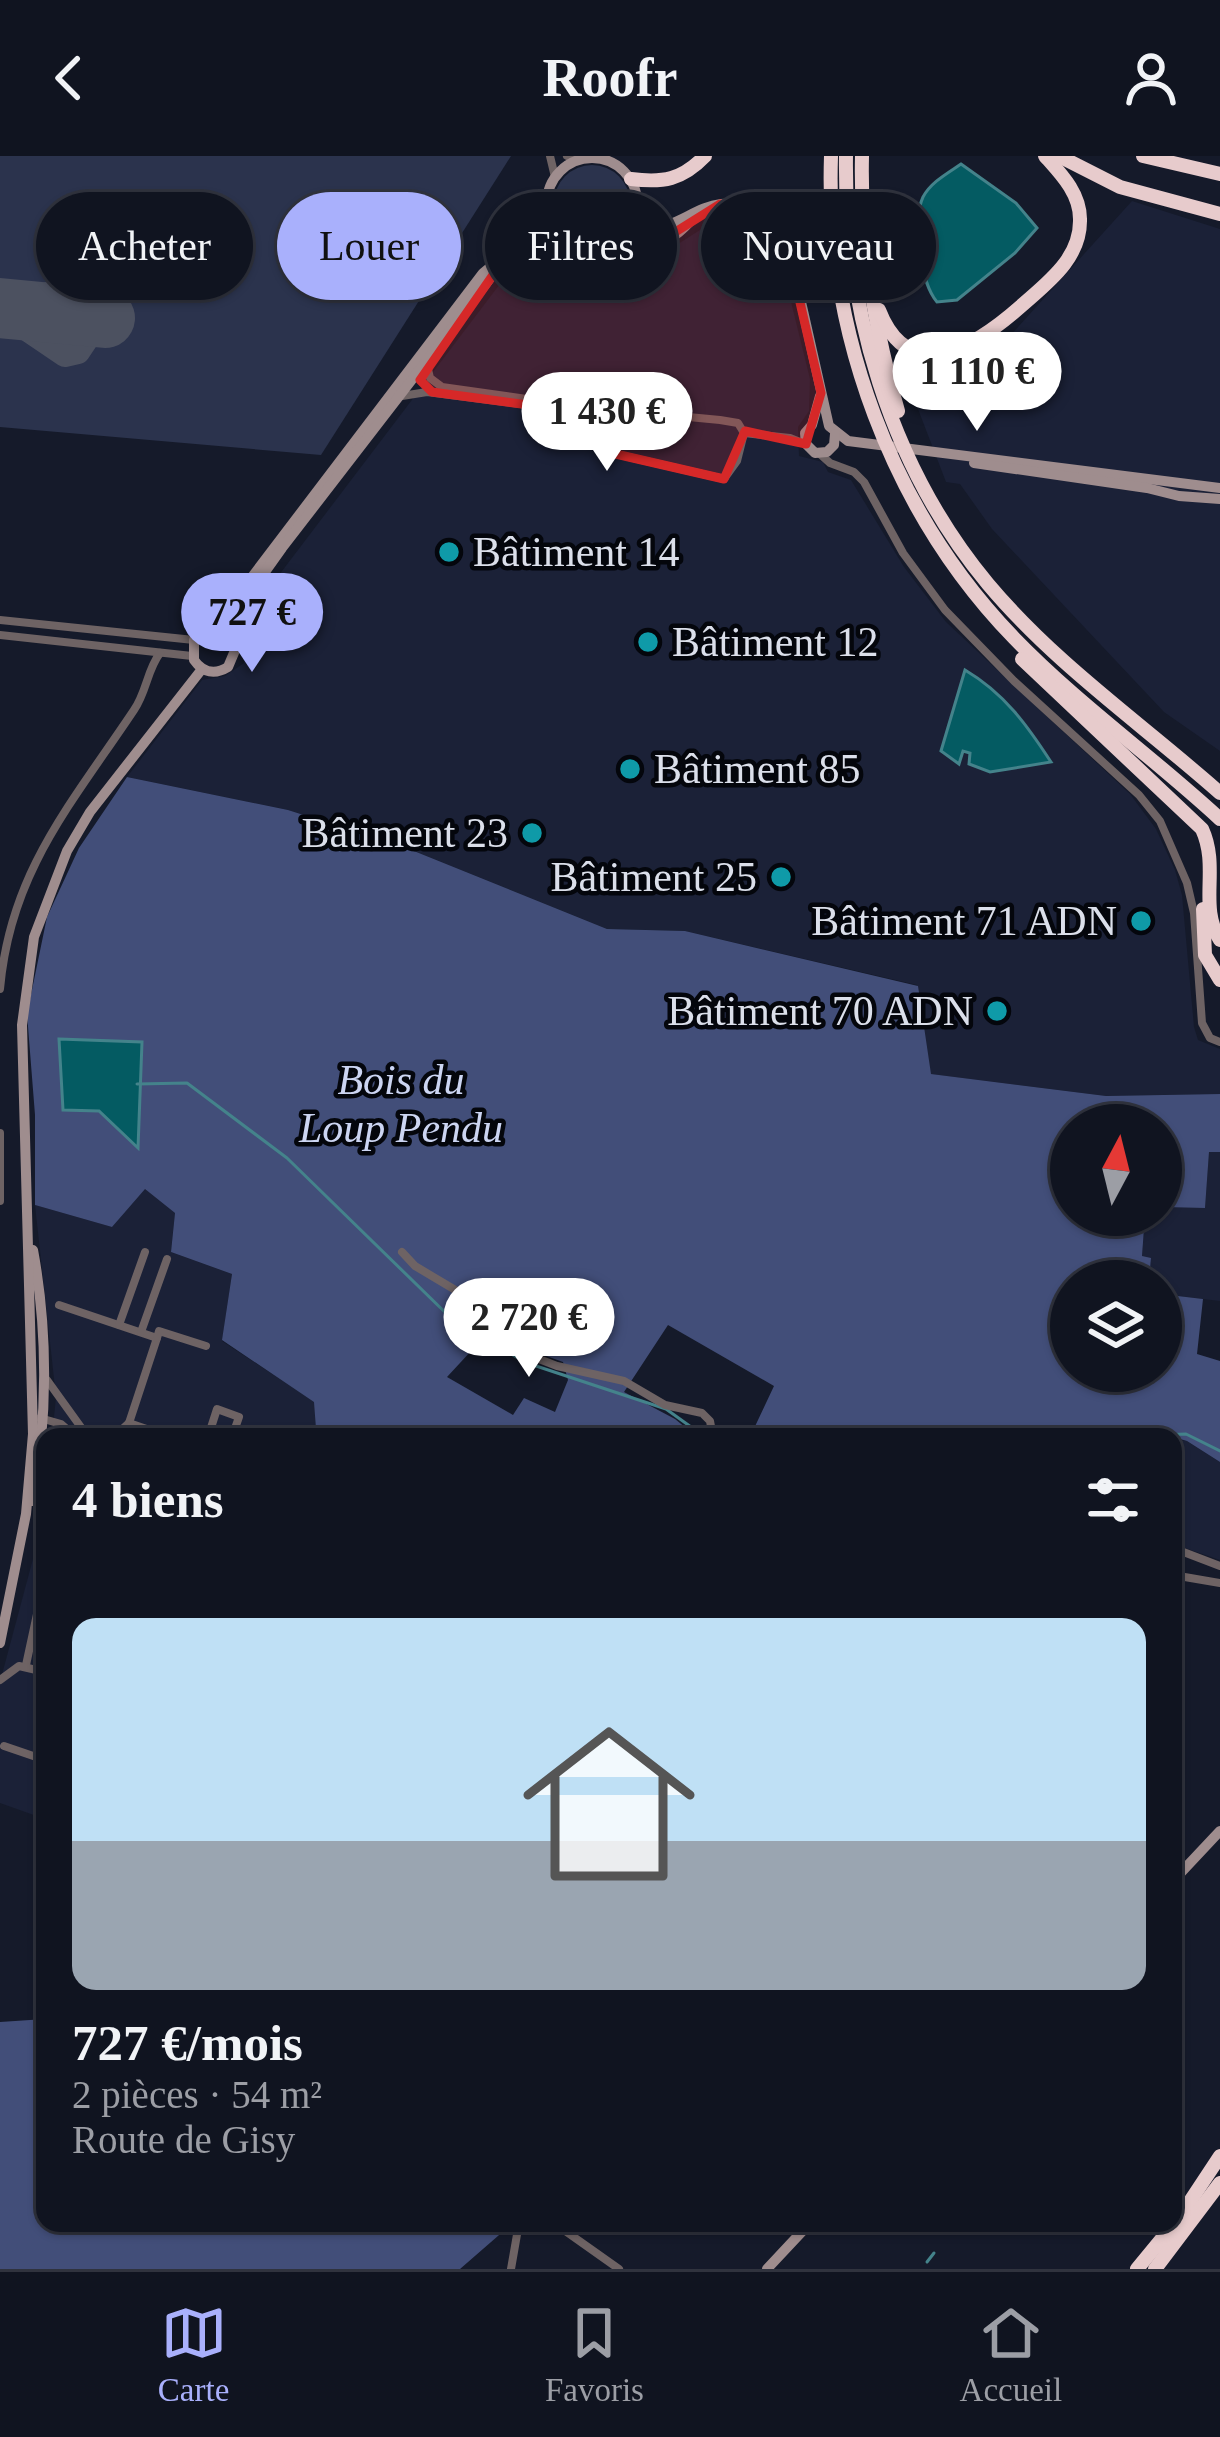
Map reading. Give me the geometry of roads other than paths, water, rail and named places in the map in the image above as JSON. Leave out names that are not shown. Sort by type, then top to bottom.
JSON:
[{"type":"highway","points":[[631,179],[667,181],[684,175],[705,156]]},
{"type":"highway","points":[[831,156],[837,272],[864,386],[910,494],[995,628],[1049,687],[1187,812],[1212,848],[1211,920],[1220,940]]},
{"type":"highway","points":[[846,156],[855,285],[873,363],[894,424],[929,496],[968,557],[1040,638],[1220,793]]},
{"type":"highway","points":[[862,156],[864,192]]},
{"type":"highway","points":[[877,300],[880,315],[904,344],[922,352],[943,354],[981,340],[1055,276],[1075,248],[1081,217],[1077,200],[1045,156]]},
{"type":"highway","points":[[1059,156],[1120,187],[1220,214]]},
{"type":"highway","points":[[1143,156],[1220,174]]},
{"type":"highway","points":[[872,300],[900,419],[956,525],[1040,638]]},
{"type":"highway","points":[[966,582],[1034,658],[1220,819]]},
{"type":"highway","points":[[1187,812],[1205,860],[1205,955],[1220,980]]},
{"type":"highway","points":[[1182,2213],[1220,2156]]},
{"type":"highway","points":[[1155,2269],[1220,2183]]},
{"type":"highway","points":[[1137,2269],[1167,2232]]},
{"type":"street","points":[[550,156],[555,177]]},
{"type":"street","points":[[549,192],[572,158],[605,160],[631,179],[636,192]]},
{"type":"street","points":[[677,223],[720,204],[734,206],[764,219],[786,242],[830,441],[840,465],[864,482],[903,553],[944,610],[1160,820],[1187,883],[1194,913],[1202,1023],[1210,1038],[1220,1042]]},
{"type":"street","points":[[677,237],[696,215]]},
{"type":"street","points":[[228,633],[235,614],[402,396],[485,271]]},
{"type":"street","points":[[0,620],[194,640],[212,628],[485,285]]},
{"type":"street","points":[[421,367],[432,392]]},
{"type":"street","points":[[402,396],[432,392],[573,411],[607,452],[724,479],[735,466],[744,433],[738,424],[720,420],[442,387],[421,367]]},
{"type":"street","points":[[806,444],[805,433],[821,393]]},
{"type":"street","points":[[812,425],[830,441]]},
{"type":"street","points":[[744,433],[806,444],[830,441],[1220,499]]},
{"type":"street","points":[[942,457],[1008,459],[1220,488]]},
{"type":"street","points":[[194,640],[192,656],[202,669],[222,671],[233,662],[236,648],[228,633],[212,628]]},
{"type":"street","points":[[0,635],[192,656]]},
{"type":"street","points":[[0,989],[7,938],[33,864],[82,781],[136,707],[160,652]]},
{"type":"street","points":[[40,1428],[22,1025],[34,937],[67,851],[90,812],[202,669]]},
{"type":"street","points":[[0,1133],[0,1202]]},
{"type":"street","points":[[30,1229],[39,1291],[42,1368],[37,1428]]},
{"type":"street","points":[[119,1325],[145,1252]]},
{"type":"street","points":[[402,1252],[415,1266],[462,1294],[526,1354],[624,1381],[665,1405],[702,1412],[711,1428]]},
{"type":"street","points":[[141,1332],[167,1259]]},
{"type":"street","points":[[59,1305],[157,1338]]},
{"type":"street","points":[[124,1428],[159,1331],[206,1346]]},
{"type":"street","points":[[42,1368],[53,1392],[81,1428]]},
{"type":"street","points":[[211,1428],[218,1409],[239,1417],[235,1428]]},
{"type":"street","points":[[39,1416],[67,1410]]},
{"type":"street","points":[[39,1416],[66,1428]]},
{"type":"street","points":[[129,1423],[144,1428]]},
{"type":"street","points":[[0,1643],[36,1439]]},
{"type":"street","points":[[26,1514],[36,1480]]},
{"type":"street","points":[[1182,1551],[1220,1566]]},
{"type":"street","points":[[1182,1577],[1220,1583]]},
{"type":"street","points":[[0,1680],[26,1665],[36,1619]]},
{"type":"street","points":[[26,1665],[36,1669]]},
{"type":"street","points":[[4,1746],[36,1757]]},
{"type":"street","points":[[1182,1871],[1220,1831]]},
{"type":"street","points":[[511,2269],[517,2232]]},
{"type":"street","points":[[567,2232],[619,2269]]},
{"type":"street","points":[[767,2269],[802,2232]]},
{"type":"waterway","points":[[137,1084],[187,1083],[287,1158],[455,1322],[527,1363],[666,1409],[692,1428]]},
{"type":"waterway","points":[[1182,1434],[1220,1451]]},
{"type":"waterway","points":[[927,2262],[934,2253]]},
{"type":"place","name":"Bâtiment 14","points":[[449,552]]},
{"type":"place","name":"Bâtiment 12","points":[[648,642]]},
{"type":"place","name":"Bâtiment 85","points":[[630,769]]},
{"type":"place","name":"Bâtiment 23","points":[[532,833]]},
{"type":"place","name":"Bâtiment 25","points":[[781,877]]},
{"type":"place","name":"Bâtiment 71 ADN","points":[[1141,921]]},
{"type":"place","name":"Bâtiment 70 ADN","points":[[997,1011]]},
{"type":"park label","name":"Bois du Loup Pendu","points":[[401,1104]]}]
